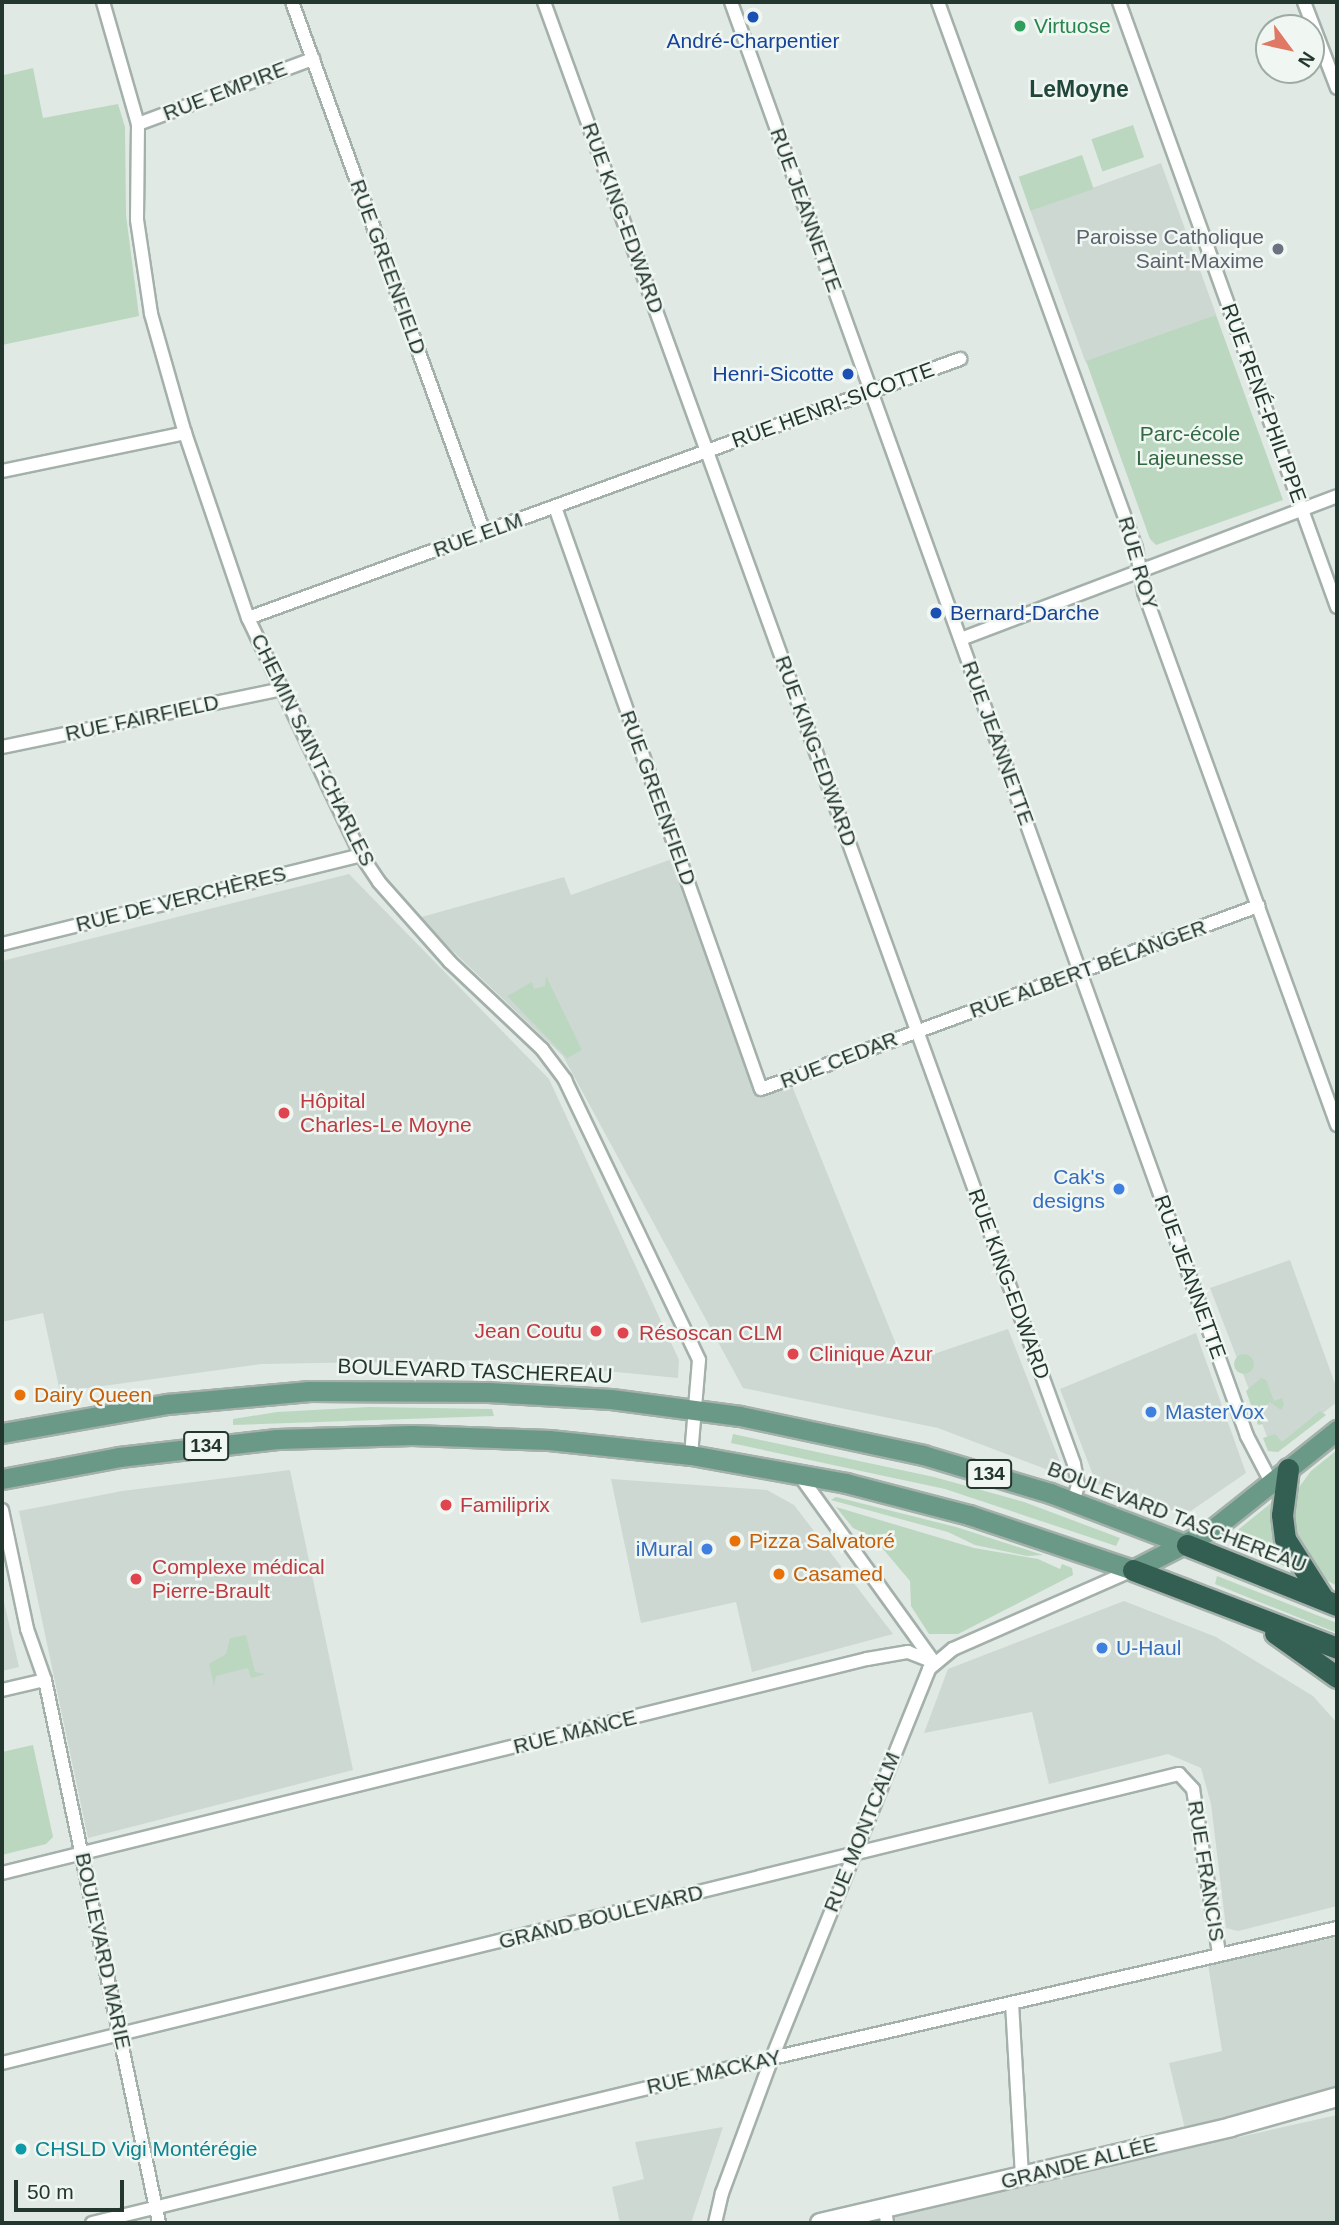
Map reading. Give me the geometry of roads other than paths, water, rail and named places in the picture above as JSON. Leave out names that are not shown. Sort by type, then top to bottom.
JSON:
[{"type":"highway","points":[[1288,1468],[1282,1515],[1285,1539],[1296,1564],[1330,1602]]},
{"type":"highway","name":"BOULEVARD TASCHEREAU","points":[[1186,1545],[1330,1602]]},
{"type":"highway","name":"134","points":[[1133,1570],[1337,1648]]},
{"type":"highway","points":[[1253,1618],[1337,1677]]},
{"type":"main road","name":"BOULEVARD TASCHEREAU","points":[[2,1433],[167,1404],[337,1390],[541,1394],[697,1410],[876,1443],[1073,1502],[1186,1545]]},
{"type":"main road","points":[[1133,1570],[1186,1545],[1337,1430]]},
{"type":"main road","name":"134","points":[[2,1479],[191,1447],[344,1436],[519,1438],[691,1455],[797,1473],[969,1515],[1133,1570]]},
{"type":"main road","name":"GRANDE ALLÉE","points":[[820,2223],[886,2217],[1022,2177],[1337,2097]]},
{"type":"street","name":"CHEMIN SAINT-CHARLES","points":[[103,2],[138,124],[137,220],[151,314],[185,433],[248,618],[361,855],[399,908],[554,1062],[694,1349],[700,1370],[691,1455]]},
{"type":"street","name":"RUE GREENFIELD","points":[[292,2],[484,532]]},
{"type":"street","name":"RUE KING-EDWARD","points":[[544,2],[1074,1464],[1078,1485],[1073,1502]]},
{"type":"street","name":"RUE JEANNETTE","points":[[732,2],[1248,1436],[1271,1482]]},
{"type":"street","name":"RUE ROY","points":[[938,2],[1136,548],[1139,569],[1337,1125]]},
{"type":"street","name":"RUE RENÉ-PHILIPPE","points":[[1119,2],[1337,607]]},
{"type":"street","points":[[1304,2],[1337,88]]},
{"type":"street","name":"RUE EMPIRE","points":[[138,124],[313,59]]},
{"type":"street","name":"RUE HENRI-SICOTTE","points":[[707,450],[960,359]]},
{"type":"street","points":[[2,471],[185,433]]},
{"type":"street","name":"RUE ELM","points":[[248,618],[707,450]]},
{"type":"street","points":[[961,639],[1139,569],[1337,496]]},
{"type":"street","name":"RUE GREENFIELD","points":[[555,507],[761,1088]]},
{"type":"street","name":"RUE FAIRFIELD","points":[[2,747],[282,689]]},
{"type":"street","name":"RUE DE VERCHÈRES","points":[[2,944],[361,855]]},
{"type":"street","name":"RUE ALBERT BÉLANGER","points":[[917,1030],[1258,906]]},
{"type":"street","name":"RUE CEDAR","points":[[761,1088],[917,1030]]},
{"type":"street","points":[[797,1473],[934,1662],[953,1649],[1133,1570]]},
{"type":"street","name":"BOULEVARD MARIE","points":[[2,1510],[27,1629],[45,1680],[122,2034],[159,2223]]},
{"type":"street","name":"RUE MANCE","points":[[2,1873],[867,1659],[908,1652],[934,1662]]},
{"type":"street","name":"RUE MONTCALM","points":[[715,2223],[722,2193],[772,2057],[934,1662]]},
{"type":"street","points":[[2,1690],[45,1680]]},
{"type":"street","name":"GRAND BOULEVARD","points":[[2,2063],[1179,1774],[1193,1789]]},
{"type":"street","name":"RUE FRANCIS","points":[[1193,1789],[1219,1954]]},
{"type":"street","name":"RUE MACKAY","points":[[92,2223],[772,2057],[1337,1928]]},
{"type":"street","points":[[1012,2003],[1022,2177]]},
{"type":"place","name":"André-Charpentier","points":[[753,17]]},
{"type":"place","name":"Virtuose","points":[[1020,26]]},
{"type":"place","name":"Paroisse Catholique Saint-Maxime","points":[[1278,249]]},
{"type":"place","name":"Henri-Sicotte","points":[[848,374]]},
{"type":"place","name":"Bernard-Darche","points":[[936,613]]},
{"type":"place","name":"Hôpital Charles-Le Moyne","points":[[284,1113]]},
{"type":"place","name":"Cak's designs","points":[[1119,1189]]},
{"type":"place","name":"Jean Coutu","points":[[596,1331]]},
{"type":"place","name":"Résoscan CLM","points":[[623,1333]]},
{"type":"place","name":"Clinique Azur","points":[[793,1354]]},
{"type":"place","name":"Dairy Queen","points":[[20,1395]]},
{"type":"place","name":"MasterVox","points":[[1151,1412]]},
{"type":"place","name":"Familiprix","points":[[446,1505]]},
{"type":"place","name":"Pizza Salvatoré","points":[[735,1541]]},
{"type":"place","name":"iMural","points":[[707,1549]]},
{"type":"place","name":"Casamed","points":[[779,1574]]},
{"type":"place","name":"Complexe médical Pierre-Brault","points":[[136,1579]]},
{"type":"place","name":"U-Haul","points":[[1102,1648]]},
{"type":"place","name":"CHSLD Vigi Montérégie","points":[[21,2149]]},
{"type":"district","name":"LeMoyne","points":[[1079,89]]},
{"type":"park label","name":"Parc-école Lajeunesse","points":[[1190,446]]}]
